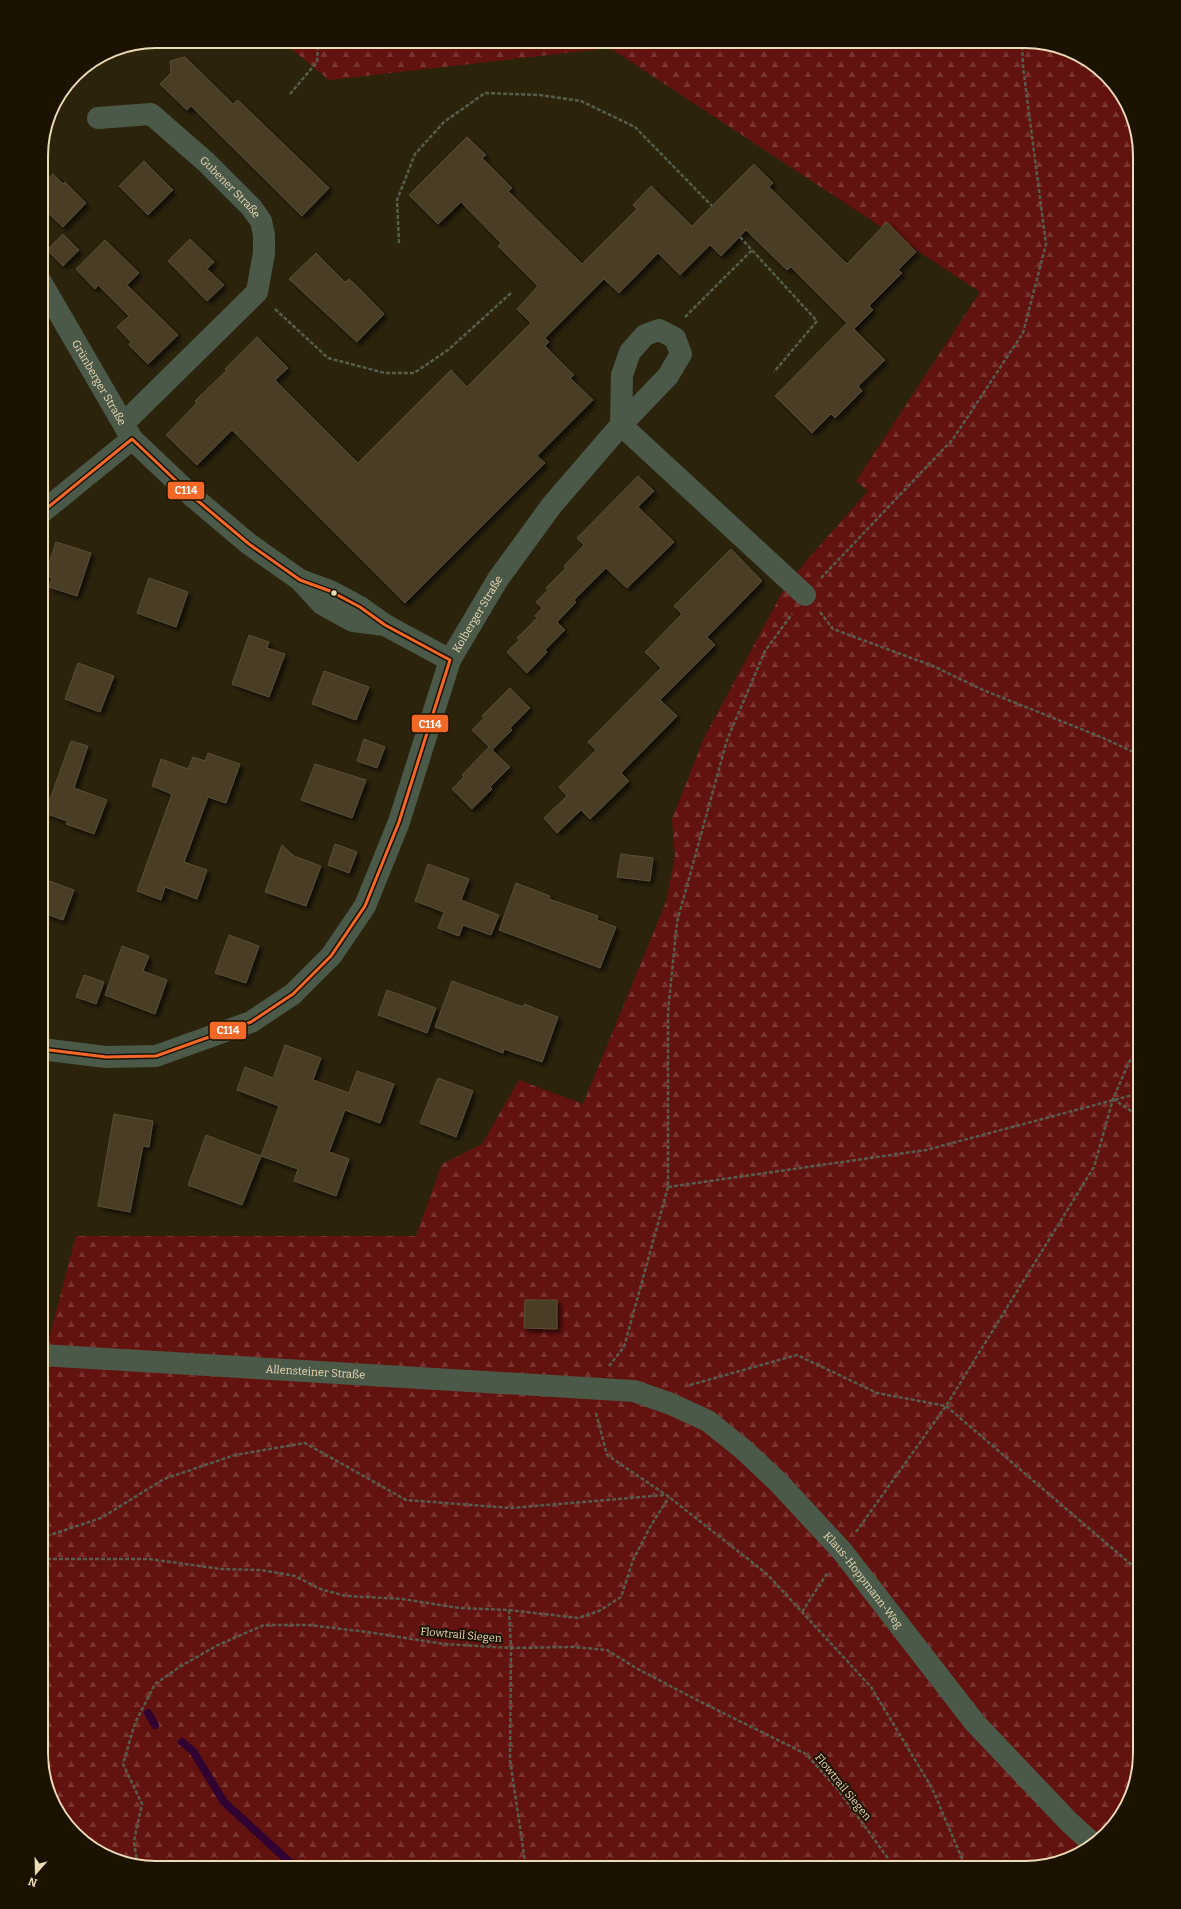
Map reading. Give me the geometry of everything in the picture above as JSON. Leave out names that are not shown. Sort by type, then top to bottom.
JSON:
[{"type":"street","name":"Gubener Straße","points":[[98,118],[151,114],[206,162],[251,207],[261,221],[264,235],[264,253],[257,292]]},
{"type":"street","points":[[48,506],[128,431],[257,292]]},
{"type":"street","name":"Grünberger Straße","points":[[48,294],[128,431],[192,496],[249,544],[300,580],[322,604],[352,621],[385,624],[450,660]]},
{"type":"street","points":[[668,334],[659,330],[645,335],[630,352],[622,375],[621,425],[806,595]]},
{"type":"street","name":"Kolberger Straße","points":[[48,1050],[106,1057],[156,1056],[250,1022],[293,994],[331,956],[365,906],[399,822],[450,660],[498,579],[552,506],[621,425],[668,376],[681,354],[675,338],[668,334]]},
{"type":"street","name":"Allensteiner Straße","points":[[48,1355],[590,1389]]},
{"type":"street","name":"Klaus-Hoppmann-Weg","points":[[590,1389],[634,1391],[671,1404],[708,1421],[744,1450],[778,1482],[842,1552],[975,1723],[1069,1822],[1089,1840]]},
{"type":"path","points":[[290,94],[317,62],[318,48]]},
{"type":"path","points":[[963,1861],[932,1788],[871,1687],[767,1574],[665,1494],[606,1456],[590,1389],[624,1347],[668,1187],[668,1012],[677,922],[727,740],[765,651],[806,595],[953,439],[1024,333],[1046,244],[1023,67],[1022,48]]},
{"type":"path","points":[[399,243],[397,200],[415,154],[444,122],[485,94],[540,95],[581,101],[635,127],[712,206]]},
{"type":"path","points":[[740,237],[816,321],[774,372]]},
{"type":"path","points":[[668,334],[752,250]]},
{"type":"path","points":[[257,292],[328,358],[384,373],[414,372],[448,350],[511,293]]},
{"type":"path","points":[[806,595],[833,628],[933,666],[983,690],[1101,737],[1133,752]]},
{"type":"path","points":[[802,1612],[842,1552],[946,1406],[1094,1167],[1113,1099],[1128,1062],[1133,1056]]},
{"type":"path","points":[[668,1187],[802,1166],[926,1150],[1133,1095]]},
{"type":"path","points":[[1113,1099],[1133,1112]]},
{"type":"path","points":[[683,1387],[797,1355],[877,1393],[946,1406],[1133,1566]]},
{"type":"path","points":[[48,1536],[101,1518],[164,1479],[235,1455],[305,1442],[406,1500],[511,1508],[665,1494]]},
{"type":"path","points":[[48,1558],[149,1559],[221,1569],[261,1570],[295,1576],[320,1589],[346,1596],[403,1599],[459,1608],[509,1610],[578,1618],[599,1611],[621,1597],[633,1560],[650,1527],[669,1497]]},
{"type":"path","points":[[509,1610],[511,1648],[510,1760],[525,1861]]},
{"type":"path","name":"Flowtrail Siegen","points":[[136,1859],[134,1841],[142,1804],[123,1764],[135,1723],[155,1684],[218,1645],[264,1625],[309,1626],[367,1632],[444,1644],[511,1648],[573,1646],[607,1650],[636,1668],[695,1699],[806,1754],[838,1791],[888,1861]]},
{"type":"green space","points":[[290,48],[610,48],[329,80]]},
{"type":"green space","points":[[610,48],[1032,48],[1046,50],[1072,59],[1085,66],[1096,75],[1115,96],[1125,115],[1129,128],[1133,156],[1133,1752],[1129,1781],[1125,1794],[1118,1807],[1111,1819],[1091,1839],[1079,1846],[1066,1853],[1053,1857],[1024,1861],[149,1861],[122,1855],[96,1843],[75,1824],[66,1813],[59,1800],[52,1781],[48,1752],[48,1342],[76,1236],[416,1236],[442,1164],[482,1144],[519,1080],[583,1104],[666,902],[675,856],[672,819],[704,738],[783,591],[807,560],[868,491],[856,481],[980,292]]},
{"type":"building","points":[[185,57],[233,104],[238,100],[329,188],[302,216],[191,106],[187,110],[160,84],[171,73],[170,61]]},
{"type":"building","points":[[467,137],[486,155],[482,158],[512,188],[508,191],[582,264],[637,209],[633,205],[651,186],[692,226],[754,164],[773,183],[769,187],[847,264],[887,222],[916,252],[898,270],[902,273],[869,306],[873,310],[854,329],[885,360],[858,386],[862,391],[835,418],[831,414],[812,433],[775,396],[847,323],[791,267],[787,270],[746,230],[721,256],[710,245],[680,275],[658,253],[619,293],[604,279],[545,338],[549,342],[545,346],[574,375],[570,378],[593,400],[537,456],[545,463],[405,603],[232,430],[197,465],[166,435],[197,403],[195,401],[227,370],[225,369],[257,337],[288,368],[275,380],[358,463],[451,370],[467,387],[531,323],[517,309],[538,286],[498,246],[501,243],[461,202],[438,224],[409,195]]},
{"type":"building","points":[[144,161],[173,190],[148,215],[119,186]]},
{"type":"building","points":[[53,174],[63,184],[65,182],[86,203],[63,227],[48,213],[48,179]]},
{"type":"building","points":[[63,234],[79,250],[63,266],[48,251],[48,249]]},
{"type":"building","points":[[190,239],[214,262],[207,269],[224,285],[207,301],[168,261]]},
{"type":"building","points":[[105,240],[139,273],[127,285],[178,335],[148,364],[129,345],[131,342],[117,327],[129,316],[98,285],[95,289],[76,269]]},
{"type":"building","points":[[316,253],[345,282],[349,279],[384,314],[357,342],[289,279]]},
{"type":"building","points":[[638,476],[654,491],[638,507],[674,542],[627,588],[606,568],[574,600],[576,602],[557,622],[565,630],[545,650],[547,652],[527,673],[507,652],[519,640],[517,638],[537,618],[535,616],[542,608],[536,602],[548,590],[546,588],[566,568],[564,566],[584,545],[577,538]]},
{"type":"building","points":[[56,542],[91,553],[77,596],[49,587],[52,578],[48,577],[48,567]]},
{"type":"building","points":[[731,549],[762,581],[707,637],[715,645],[660,700],[677,716],[621,773],[629,781],[590,819],[581,810],[557,833],[544,818],[567,796],[559,787],[596,750],[588,742],[661,668],[645,652],[682,614],[674,606]]},
{"type":"building","points":[[149,578],[188,592],[176,627],[137,613]]},
{"type":"building","points":[[249,635],[269,642],[267,648],[285,654],[269,697],[232,684]]},
{"type":"building","points":[[78,663],[114,676],[100,712],[65,699]]},
{"type":"building","points":[[324,671],[369,687],[356,720],[312,704]]},
{"type":"building","points":[[510,688],[530,708],[510,728],[512,730],[492,750],[510,767],[490,787],[492,789],[472,809],[452,789],[464,777],[462,775],[489,747],[472,730],[484,718],[482,716]]},
{"type":"building","points":[[364,739],[385,747],[377,768],[357,761]]},
{"type":"building","points":[[71,741],[88,746],[74,788],[107,800],[94,834],[66,824],[67,821],[48,814],[48,805]]},
{"type":"building","points":[[208,753],[240,764],[226,803],[208,797],[184,862],[207,870],[197,899],[165,887],[161,900],[137,891],[172,794],[152,786],[161,759],[188,769],[193,757],[205,761]]},
{"type":"building","points":[[315,764],[366,780],[352,818],[301,800]]},
{"type":"building","points":[[335,844],[357,852],[349,873],[328,865]]},
{"type":"building","points":[[282,845],[294,856],[321,866],[306,906],[265,892]]},
{"type":"building","points":[[621,854],[653,858],[650,881],[617,877]]},
{"type":"building","points":[[428,864],[469,879],[461,900],[499,915],[491,935],[463,925],[459,936],[438,928],[444,912],[415,901]]},
{"type":"building","points":[[48,881],[74,890],[63,920],[48,915]]},
{"type":"building","points":[[516,883],[550,896],[549,899],[598,916],[597,920],[616,927],[600,968],[499,930]]},
{"type":"building","points":[[229,935],[259,946],[246,983],[215,973]]},
{"type":"building","points":[[122,946],[149,956],[143,971],[167,980],[155,1014],[105,995]]},
{"type":"building","points":[[84,975],[104,982],[96,1004],[76,997]]},
{"type":"building","points":[[452,981],[523,1007],[524,1004],[558,1017],[542,1062],[504,1049],[503,1053],[435,1027]]},
{"type":"building","points":[[387,990],[436,1008],[427,1033],[378,1015]]},
{"type":"building","points":[[285,1045],[321,1058],[313,1080],[349,1093],[357,1071],[394,1084],[380,1123],[345,1110],[329,1152],[349,1159],[336,1196],[294,1181],[298,1169],[261,1156],[279,1106],[237,1090],[245,1067],[273,1078]]},
{"type":"building","points":[[438,1078],[473,1091],[456,1137],[420,1123]]},
{"type":"building","points":[[114,1114],[153,1121],[149,1147],[143,1146],[130,1212],[98,1206]]},
{"type":"building","points":[[206,1135],[261,1156],[242,1205],[188,1185]]},
{"type":"building","points":[[525,1300],[557,1300],[557,1329],[524,1328]]},
{"type":"waterway","points":[[148,1713],[155,1725]]},
{"type":"waterway","points":[[182,1742],[193,1751],[224,1802],[288,1861]]},
{"type":"transit line","name":"C114","points":[[48,507],[132,439],[192,496],[249,544],[300,580],[330,591],[360,607],[385,625],[450,660],[399,822],[365,906],[331,956],[293,994],[251,1022],[156,1056],[106,1057],[48,1050]]}]
